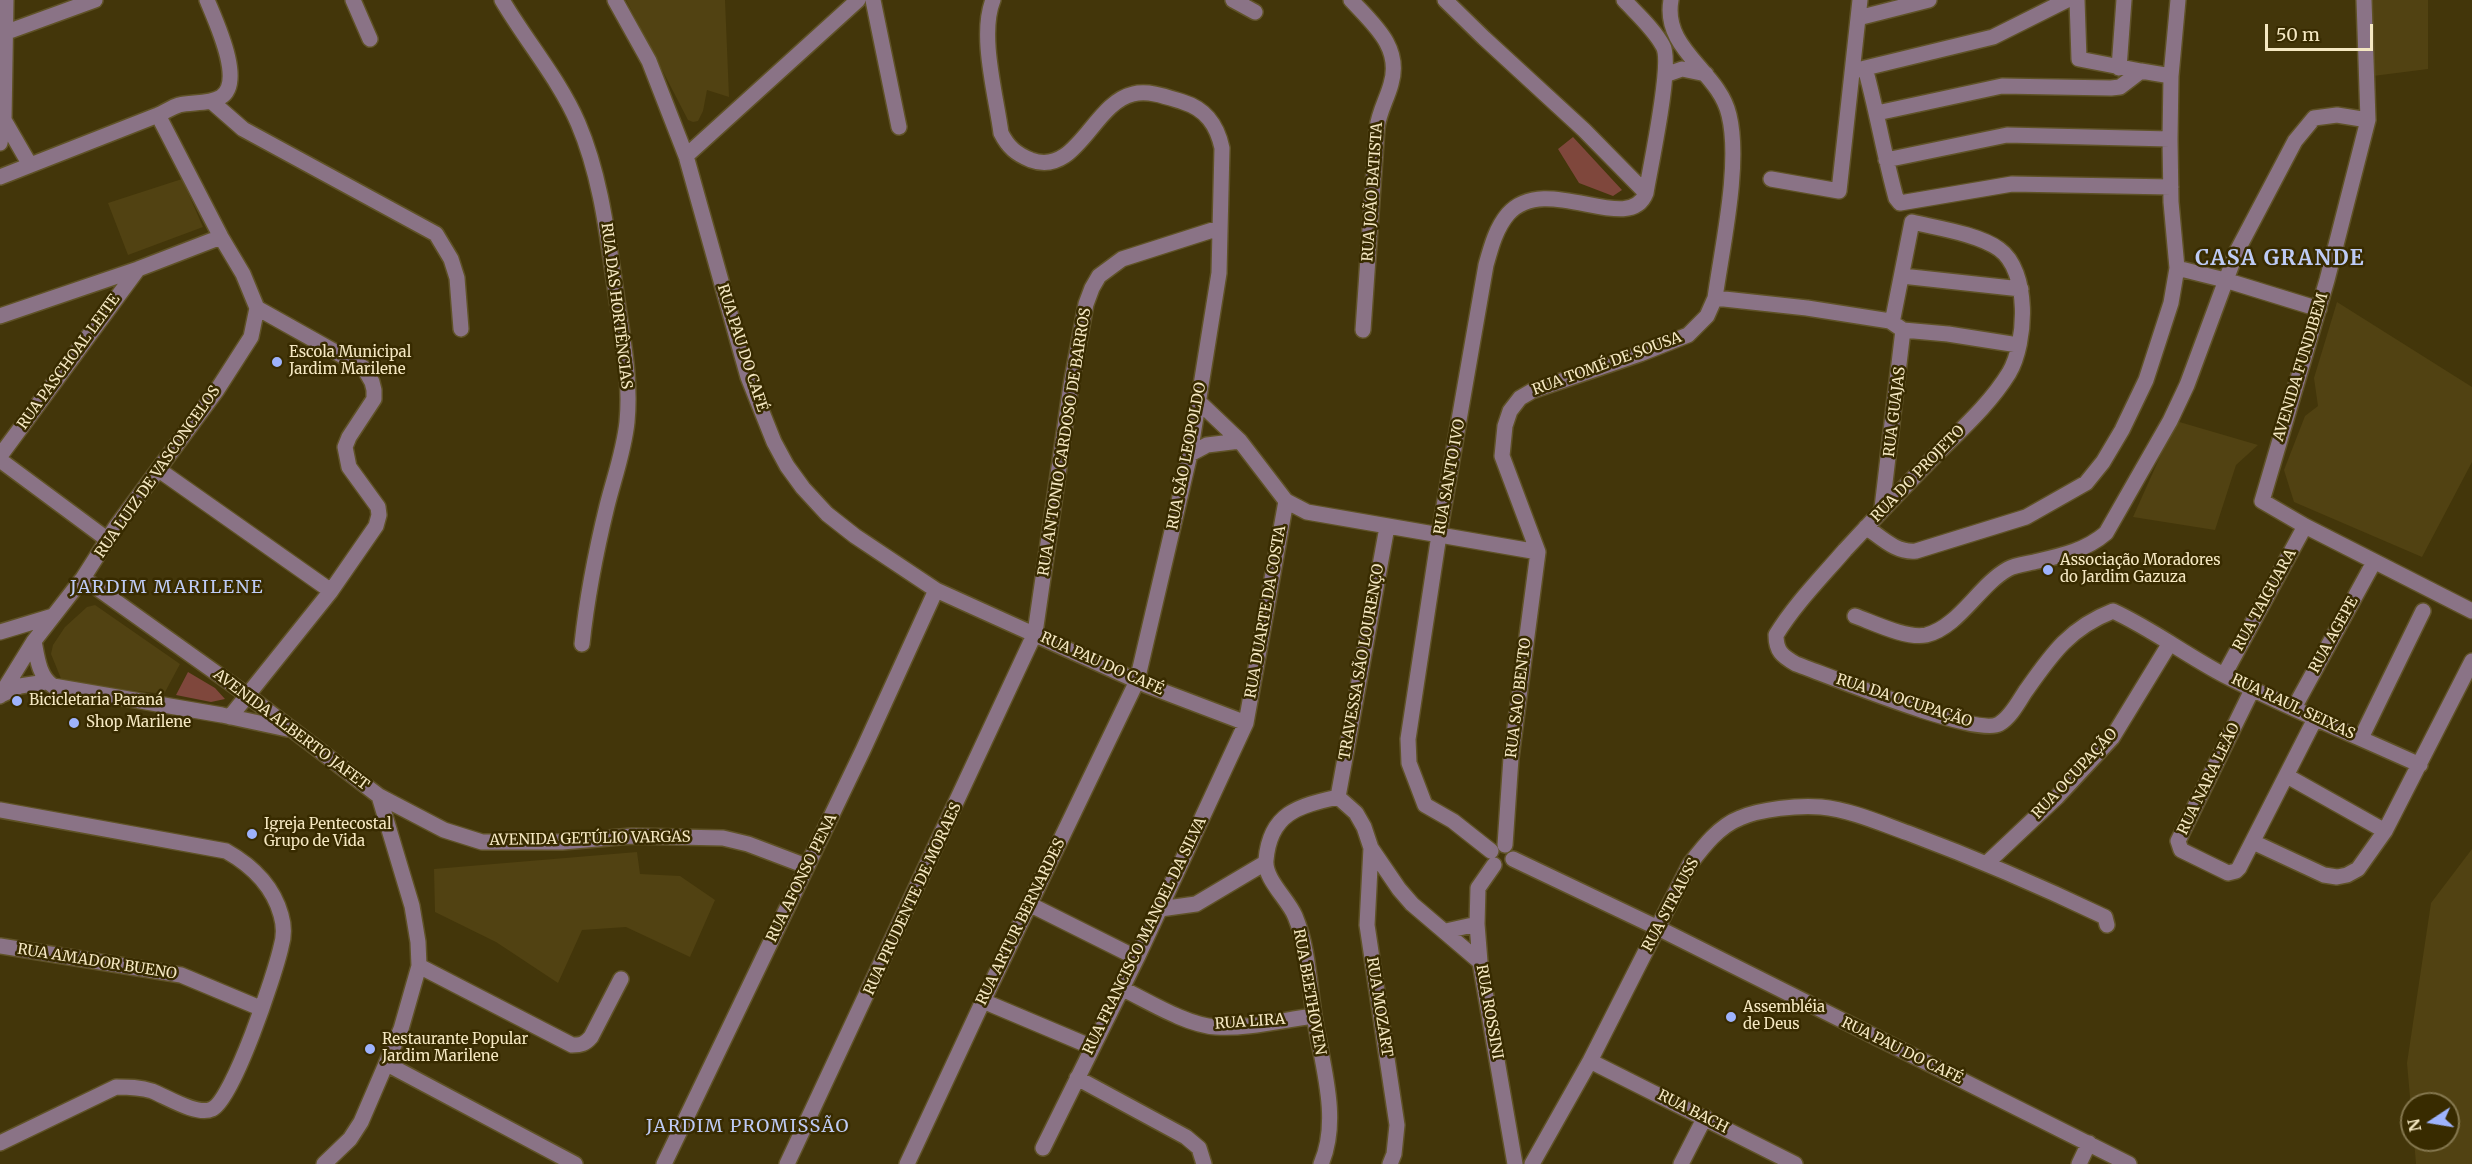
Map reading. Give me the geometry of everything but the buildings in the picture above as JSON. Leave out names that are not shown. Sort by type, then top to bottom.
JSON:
[{"type":"street","points":[[0,143],[4,120],[6,0]]},
{"type":"street","points":[[7,32],[95,0]]},
{"type":"street","points":[[0,177],[176,106],[211,100],[226,92],[230,78],[223,40],[207,0]]},
{"type":"street","points":[[353,0],[370,39]]},
{"type":"street","name":"RUA DAS HORTÊNCIAS","points":[[502,0],[578,122],[592,162],[604,214],[625,360],[628,388],[627,422],[622,452],[594,564],[582,644]]},
{"type":"street","name":"RUA PAU DO CAFÉ","points":[[615,0],[649,61],[686,156],[748,377],[774,442],[787,466],[827,514],[855,536],[936,590],[1137,681],[1246,723]]},
{"type":"street","points":[[686,156],[858,0]]},
{"type":"street","points":[[873,0],[899,127]]},
{"type":"street","name":"RUA SÃO LEOPOLDO","points":[[993,0],[988,11],[987,35],[1002,133],[1007,145],[1019,155],[1034,161],[1050,162],[1061,159],[1073,150],[1105,112],[1119,100],[1133,94],[1149,93],[1186,102],[1201,110],[1212,120],[1222,148],[1219,273],[1190,454],[1137,681]]},
{"type":"street","points":[[1233,0],[1255,12]]},
{"type":"street","name":"RUA JOÃO BATISTA","points":[[1351,0],[1379,30],[1390,46],[1393,57],[1391,84],[1379,115],[1377,128],[1363,330]]},
{"type":"street","points":[[1445,0],[1484,39],[1584,130],[1645,196]]},
{"type":"street","points":[[1624,0],[1664,46],[1666,58],[1645,196]]},
{"type":"street","points":[[1771,179],[1839,191],[1858,70],[1860,0]]},
{"type":"street","points":[[1858,18],[1929,0]]},
{"type":"street","points":[[1858,70],[1993,37],[2067,0]]},
{"type":"street","points":[[2077,0],[2079,59],[2171,76]]},
{"type":"street","points":[[2119,68],[2124,0]]},
{"type":"street","name":"RUA DO PROJETO","points":[[1890,321],[1893,318],[1912,222],[1982,240],[1998,248],[2014,266],[2020,289],[2022,322],[2011,370],[1981,411],[1866,527],[1898,549],[1916,551],[2026,517],[2086,483],[2103,462],[2122,430],[2146,380],[2171,303],[2177,268],[2171,187],[2171,76],[2178,0]]},
{"type":"street","name":"AVENIDA FUNDIBEM","points":[[2364,0],[2368,120],[2319,309],[2262,501],[2305,526],[2472,611]]},
{"type":"street","points":[[1644,21],[1655,20],[1670,6]]},
{"type":"street","name":"RUA TOMÉ DE SOUSA","points":[[1538,552],[1502,456],[1505,426],[1510,411],[1520,398],[1532,391],[1688,335],[1707,316],[1715,298],[1731,177],[1733,141],[1729,113],[1706,74],[1678,43],[1670,6]]},
{"type":"street","points":[[1665,75],[1682,69],[1706,74]]},
{"type":"street","points":[[1858,70],[1877,113],[1886,160],[1896,198],[1900,203],[2012,184],[2171,187]]},
{"type":"street","points":[[1877,113],[2002,86],[2120,87],[2141,71]]},
{"type":"street","points":[[211,100],[243,129],[436,234],[451,259],[457,279],[461,328]]},
{"type":"street","points":[[158,115],[221,237],[243,274],[257,308],[364,368],[374,390],[374,399],[345,447],[349,467],[374,500],[379,516],[376,526],[331,591],[230,717]]},
{"type":"street","points":[[1855,616],[1905,634],[1924,635],[1936,631],[1967,607],[2004,571],[2073,552],[2098,540],[2106,533],[2170,421],[2187,385],[2236,253],[2303,129],[2314,118],[2337,115],[2368,120]]},
{"type":"street","points":[[4,120],[30,165]]},
{"type":"street","points":[[1886,160],[2007,135],[2170,139]]},
{"type":"street","name":"RUA SANTO IVO","points":[[1497,853],[1453,821],[1425,805],[1410,763],[1408,739],[1439,535],[1486,265],[1499,227],[1510,212],[1522,204],[1536,199],[1562,199],[1619,211],[1629,210],[1645,196]]},
{"type":"street","name":"RUA ANTONIO CARDOSO DE BARROS","points":[[1035,633],[1071,385],[1086,304],[1092,288],[1099,276],[1122,260],[1219,228]]},
{"type":"street","points":[[0,316],[138,269],[221,237]]},
{"type":"street","points":[[2177,268],[2319,309]]},
{"type":"street","name":"RUA PASCHOAL LEITE","points":[[0,458],[138,269]]},
{"type":"street","points":[[1902,276],[2020,289]]},
{"type":"street","points":[[1715,298],[1807,308],[1890,321],[1904,330],[2018,345]]},
{"type":"street","name":"RUA LUIZ DE VASCONCELOS","points":[[0,696],[34,641],[83,578],[217,390],[251,337],[257,308]]},
{"type":"street","name":"RUA GUAJAS","points":[[1882,509],[1904,330]]},
{"type":"street","points":[[1198,401],[1240,441],[1286,501],[1307,512],[1538,552]]},
{"type":"street","points":[[1190,454],[1207,445],[1240,441]]},
{"type":"street","points":[[0,458],[108,540]]},
{"type":"street","points":[[159,470],[331,591]]},
{"type":"street","name":"RUA DUARTE DA COSTA","points":[[1246,723],[1286,501]]},
{"type":"street","name":"RUA TAIGUARA","points":[[2224,675],[2305,526]]},
{"type":"street","name":"TRAVESSA SÃO LOURENÇO","points":[[1338,797],[1387,527]]},
{"type":"street","name":"RUA DA OCUPAÇÃO","points":[[1866,527],[1784,622],[1776,635],[1776,644],[1782,656],[1796,664],[1922,710],[1973,725],[1991,727],[2005,720],[2043,664],[2062,643],[2095,618],[2113,611],[2147,627],[2170,643]]},
{"type":"street","name":"RUA SAO BENTO","points":[[1497,853],[1538,552]]},
{"type":"street","name":"RUA AGEPE","points":[[2294,708],[2374,562]]},
{"type":"street","name":"AVENIDA ALBERTO JAFET","points":[[83,578],[248,695],[379,796],[412,906],[419,966],[401,1029],[361,1122],[350,1139],[324,1164]]},
{"type":"street","name":"RUA AFONSO PENA","points":[[664,1164],[863,750],[936,590]]},
{"type":"street","points":[[2361,738],[2423,611]]},
{"type":"street","points":[[0,632],[53,616]]},
{"type":"street","name":"RUA PRUDENTE DE MORAES","points":[[787,1164],[1035,633]]},
{"type":"street","points":[[34,641],[39,665],[46,682]]},
{"type":"street","name":"RUA RAUL SEIXAS","points":[[2170,643],[2224,675],[2420,765]]},
{"type":"street","name":"RUA OCUPAÇÃO","points":[[1987,863],[2057,796],[2112,738],[2170,643]]},
{"type":"street","points":[[2316,717],[2253,842],[2324,875],[2337,878],[2358,869],[2385,831],[2472,661]]},
{"type":"street","name":"RUA ARTUR BERNARDES","points":[[907,1164],[983,1000],[1137,681]]},
{"type":"street","points":[[0,696],[20,686],[46,682],[60,688],[230,717],[291,730]]},
{"type":"street","name":"RUA NARA LEÃO","points":[[2253,688],[2178,845],[2181,850],[2232,873],[2239,868],[2253,842]]},
{"type":"street","name":"RUA FRANCISCO MANOEL DA SILVA","points":[[1043,1148],[1137,958],[1246,723]]},
{"type":"street","points":[[2287,776],[2385,831]]},
{"type":"street","name":"AVENIDA GETÚLIO VARGAS","points":[[379,796],[444,830],[482,842],[562,842],[632,836],[723,838],[748,844],[806,866]]},
{"type":"street","points":[[1160,909],[1196,904],[1265,863],[1275,829],[1286,815],[1303,805],[1338,797],[1356,813],[1365,827],[1371,848],[1399,890],[1412,904],[1480,962]]},
{"type":"street","name":"RUA STRAUSS","points":[[1532,1164],[1590,1061],[1690,864],[1705,843],[1738,818],[1756,813],[1820,807],[1848,812],[1987,863],[2105,916],[2107,925]]},
{"type":"street","points":[[0,810],[214,847],[243,860],[257,873],[274,897],[283,924],[282,945],[273,977],[232,1084],[219,1104],[204,1112],[151,1091],[132,1087],[116,1087],[0,1143]]},
{"type":"street","name":"RUA MOZART","points":[[1371,848],[1367,925],[1397,1125],[1394,1154],[1390,1164]]},
{"type":"street","name":"RUA PAU DO CAFÉ","points":[[1497,853],[1505,867],[1513,859],[1658,928],[2130,1164]]},
{"type":"street","name":"RUA ROSSINI","points":[[1497,853],[1478,888],[1477,924],[1480,962],[1515,1164]]},
{"type":"street","name":"RUA BEETHOVEN","points":[[1265,863],[1295,916],[1304,942],[1328,1100],[1329,1131],[1321,1164]]},
{"type":"street","points":[[1029,904],[1137,958]]},
{"type":"street","points":[[1446,931],[1477,924]]},
{"type":"street","name":"RUA AMADOR BUENO","points":[[0,946],[181,975],[260,1008]]},
{"type":"street","points":[[419,966],[572,1045],[586,1043],[591,1037],[621,979]]},
{"type":"street","name":"RUA LIRA","points":[[1121,988],[1191,1022],[1215,1027],[1246,1026],[1314,1016]]},
{"type":"street","points":[[983,1000],[1092,1047]]},
{"type":"street","name":"RUA BACH","points":[[1590,1061],[1795,1164]]},
{"type":"street","points":[[387,1064],[575,1164]]},
{"type":"street","points":[[1077,1078],[1186,1137],[1199,1148],[1204,1164]]},
{"type":"street","points":[[1681,1164],[1705,1117]]},
{"type":"street","points":[[2079,1164],[2089,1143]]},
{"type":"shaded area","points":[[626,0],[725,0],[729,97],[707,90],[703,111],[698,121],[688,120]]},
{"type":"shaded area","points":[[2370,0],[2428,0],[2428,69],[2373,76]]},
{"type":"shaded area","points":[[1573,137],[1622,190],[1613,196],[1579,183],[1558,149]]},
{"type":"shaded area","points":[[182,179],[203,227],[128,255],[108,203]]},
{"type":"shaded area","points":[[2337,302],[2472,387],[2472,462],[2422,557],[2294,502],[2284,470],[2305,416],[2318,406],[2314,378]]},
{"type":"shaded area","points":[[2176,421],[2258,445],[2236,465],[2215,530],[2133,517]]},
{"type":"shaded area","points":[[95,605],[180,664],[164,694],[62,681],[51,654],[53,645],[65,627],[87,607]]},
{"type":"shaded area","points":[[188,672],[215,688],[225,699],[211,702],[176,695]]},
{"type":"shaded area","points":[[2472,849],[2472,1164],[2416,1164],[2415,1152],[2460,1152],[2460,1092],[2410,1092],[2407,1063],[2431,903]]},
{"type":"shaded area","points":[[637,852],[640,874],[680,876],[715,900],[690,957],[626,927],[582,930],[558,983],[496,942],[435,912],[434,869]]},
{"type":"place","name":"Escola Municipal Jardim Marilene","points":[[277,362]]},
{"type":"place","name":"Associação Moradores do Jardim Gazuza","points":[[2048,570]]},
{"type":"place","name":"Bicicletaria Paraná","points":[[17,701]]},
{"type":"place","name":"Shop Marilene","points":[[74,723]]},
{"type":"place","name":"Igreja Pentecostal Grupo de Vida","points":[[252,834]]},
{"type":"place","name":"Assembléia de Deus","points":[[1731,1017]]},
{"type":"place","name":"Restaurante Popular Jardim Marilene","points":[[370,1049]]},
{"type":"district","name":"CASA GRANDE","points":[[2280,259]]},
{"type":"district","name":"JARDIM MARILENE","points":[[167,588]]},
{"type":"district","name":"JARDIM PROMISSÃO","points":[[748,1127]]}]
